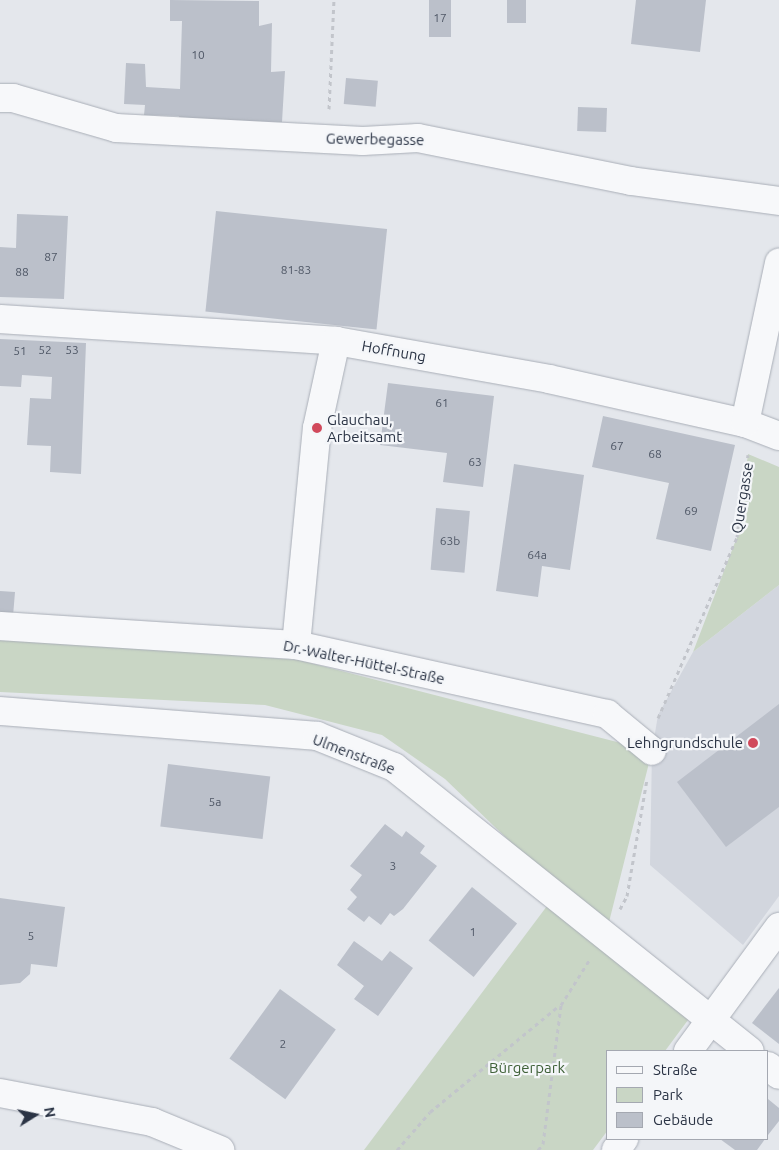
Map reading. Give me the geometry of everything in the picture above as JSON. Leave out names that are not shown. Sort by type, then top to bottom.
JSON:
[{"type":"street","name":"Gewerbegasse","points":[[0,98],[13,98],[116,128],[326,139],[418,138],[631,181],[779,201]]},
{"type":"street","points":[[745,423],[779,263]]},
{"type":"street","name":"Hoffnung","points":[[0,319],[336,341],[549,379],[745,423],[779,436]]},
{"type":"street","points":[[296,645],[317,428],[336,341]]},
{"type":"street","name":"Dr.-Walter-Hüttel-Straße","points":[[0,626],[296,645],[607,714],[652,751]]},
{"type":"street","name":"Ulmenstraße","points":[[0,711],[317,736],[394,767],[606,934],[749,1050]]},
{"type":"street","points":[[689,1050],[779,927]]},
{"type":"street","points":[[769,1067],[779,1075]]},
{"type":"street","points":[[0,1093],[152,1122],[220,1150]]},
{"type":"path","points":[[326,139],[334,0]]},
{"type":"path","name":"Quergasse","points":[[561,1005],[606,934],[627,896],[658,716],[737,537],[748,454],[745,423]]},
{"type":"path","points":[[397,1150],[430,1112],[561,1005]]},
{"type":"path","points":[[538,1150],[542,1144],[561,1005]]},
{"type":"shaded area","points":[[779,585],[779,896],[743,945],[650,865],[652,751],[658,715],[693,652]]},
{"type":"green space","points":[[748,454],[779,467],[779,585],[693,652],[737,537]]},
{"type":"green space","points":[[0,637],[299,660],[652,751],[606,934],[445,779],[382,735],[265,705],[0,692]]},
{"type":"green space","name":"Bürgerpark","points":[[547,906],[691,1016],[666,1050],[606,1050],[606,1133],[593,1150],[364,1150]]},
{"type":"building","points":[[170,0],[259,1],[259,26],[272,23],[271,72],[285,71],[282,122],[178,120],[179,116],[144,115],[145,105],[124,104],[126,63],[145,64],[146,87],[180,89],[182,21],[170,21]]},
{"type":"building","points":[[429,0],[451,0],[451,37],[429,37]]},
{"type":"building","points":[[507,0],[526,0],[526,23],[507,23]]},
{"type":"building","points":[[636,0],[706,0],[700,52],[631,44]]},
{"type":"building","points":[[346,78],[378,81],[376,107],[344,104]]},
{"type":"building","points":[[578,107],[607,108],[606,132],[577,131]]},
{"type":"building","points":[[216,211],[387,229],[377,329],[205,311]]},
{"type":"building","points":[[17,214],[68,216],[64,299],[0,297],[0,247],[16,248]]},
{"type":"building","points":[[0,339],[86,343],[81,474],[50,472],[51,446],[27,445],[30,398],[51,399],[52,377],[22,375],[21,387],[0,386]]},
{"type":"building","points":[[388,383],[494,396],[483,487],[443,482],[447,453],[380,445]]},
{"type":"building","points":[[603,416],[735,445],[711,551],[656,539],[669,483],[592,467]]},
{"type":"building","points":[[514,464],[584,475],[570,570],[542,566],[538,597],[496,591]]},
{"type":"building","points":[[436,508],[470,511],[464,573],[431,570]]},
{"type":"building","points":[[0,591],[15,592],[13,616],[0,616]]},
{"type":"building","name":"Lehngrundschule","points":[[779,704],[779,807],[726,847],[677,782]]},
{"type":"building","points":[[168,764],[270,777],[263,839],[160,827]]},
{"type":"building","points":[[385,824],[402,837],[406,831],[425,846],[420,853],[437,866],[403,909],[394,916],[390,913],[381,925],[369,916],[364,922],[347,909],[357,897],[350,890],[362,875],[350,866]]},
{"type":"building","points":[[472,887],[517,924],[474,977],[429,941]]},
{"type":"building","points":[[0,898],[65,907],[57,967],[31,964],[30,974],[20,983],[0,985]]},
{"type":"building","points":[[354,941],[382,961],[390,951],[413,968],[378,1016],[354,999],[364,986],[337,965]]},
{"type":"building","points":[[779,988],[779,1044],[752,1023]]},
{"type":"building","points":[[280,989],[336,1030],[285,1099],[229,1059]]},
{"type":"building","points":[[769,1100],[779,1108],[779,1121],[769,1134]]},
{"type":"building","points":[[721,1140],[764,1140],[757,1150],[735,1150]]},
{"type":"place","name":"Glauchau, Arbeitsamt","points":[[317,428]]},
{"type":"place","name":"Lehngrundschule","points":[[753,743]]}]
